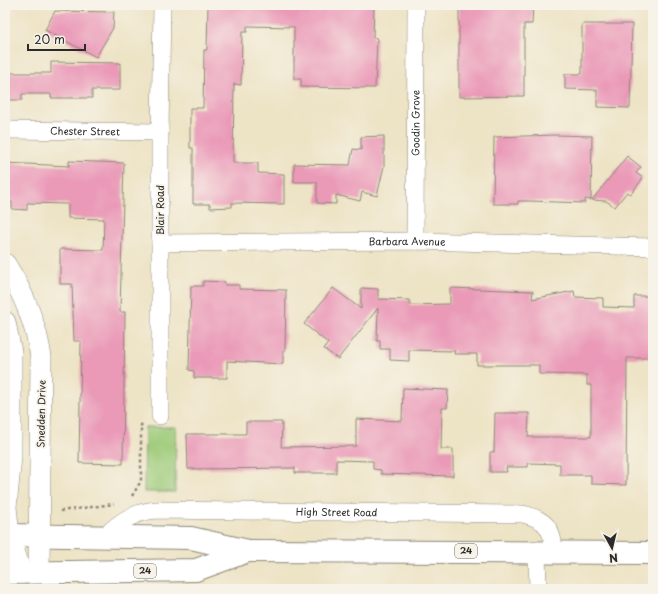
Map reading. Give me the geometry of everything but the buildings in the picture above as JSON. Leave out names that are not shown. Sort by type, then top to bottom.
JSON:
[{"type":"main road","name":"24","points":[[7,535],[103,538],[191,538],[248,551],[653,553]]},
{"type":"main road","name":"24","points":[[22,573],[196,570],[248,551]]},
{"type":"street","name":"Blair Road","points":[[160,416],[160,132],[162,5]]},
{"type":"street","name":"Goodin Grove","points":[[415,241],[416,5]]},
{"type":"street","name":"Chester Street","points":[[10,130],[160,132]]},
{"type":"street","name":"Barbara Avenue","points":[[160,243],[415,241],[653,247]]},
{"type":"street","name":"Snedden Drive","points":[[5,264],[31,314],[41,357],[40,536],[22,573]]},
{"type":"street","points":[[5,322],[11,352],[11,457],[6,507],[7,535],[22,573]]},
{"type":"street","name":"High Street Road","points":[[103,538],[118,523],[146,511],[156,510],[523,514],[535,517],[544,522],[552,533],[546,552],[538,589]]},
{"type":"path","points":[[130,498],[141,481],[141,425],[160,416]]},
{"type":"path","points":[[40,510],[68,511],[120,503]]},
{"type":"green space","points":[[145,427],[176,427],[175,492],[144,492]]}]
